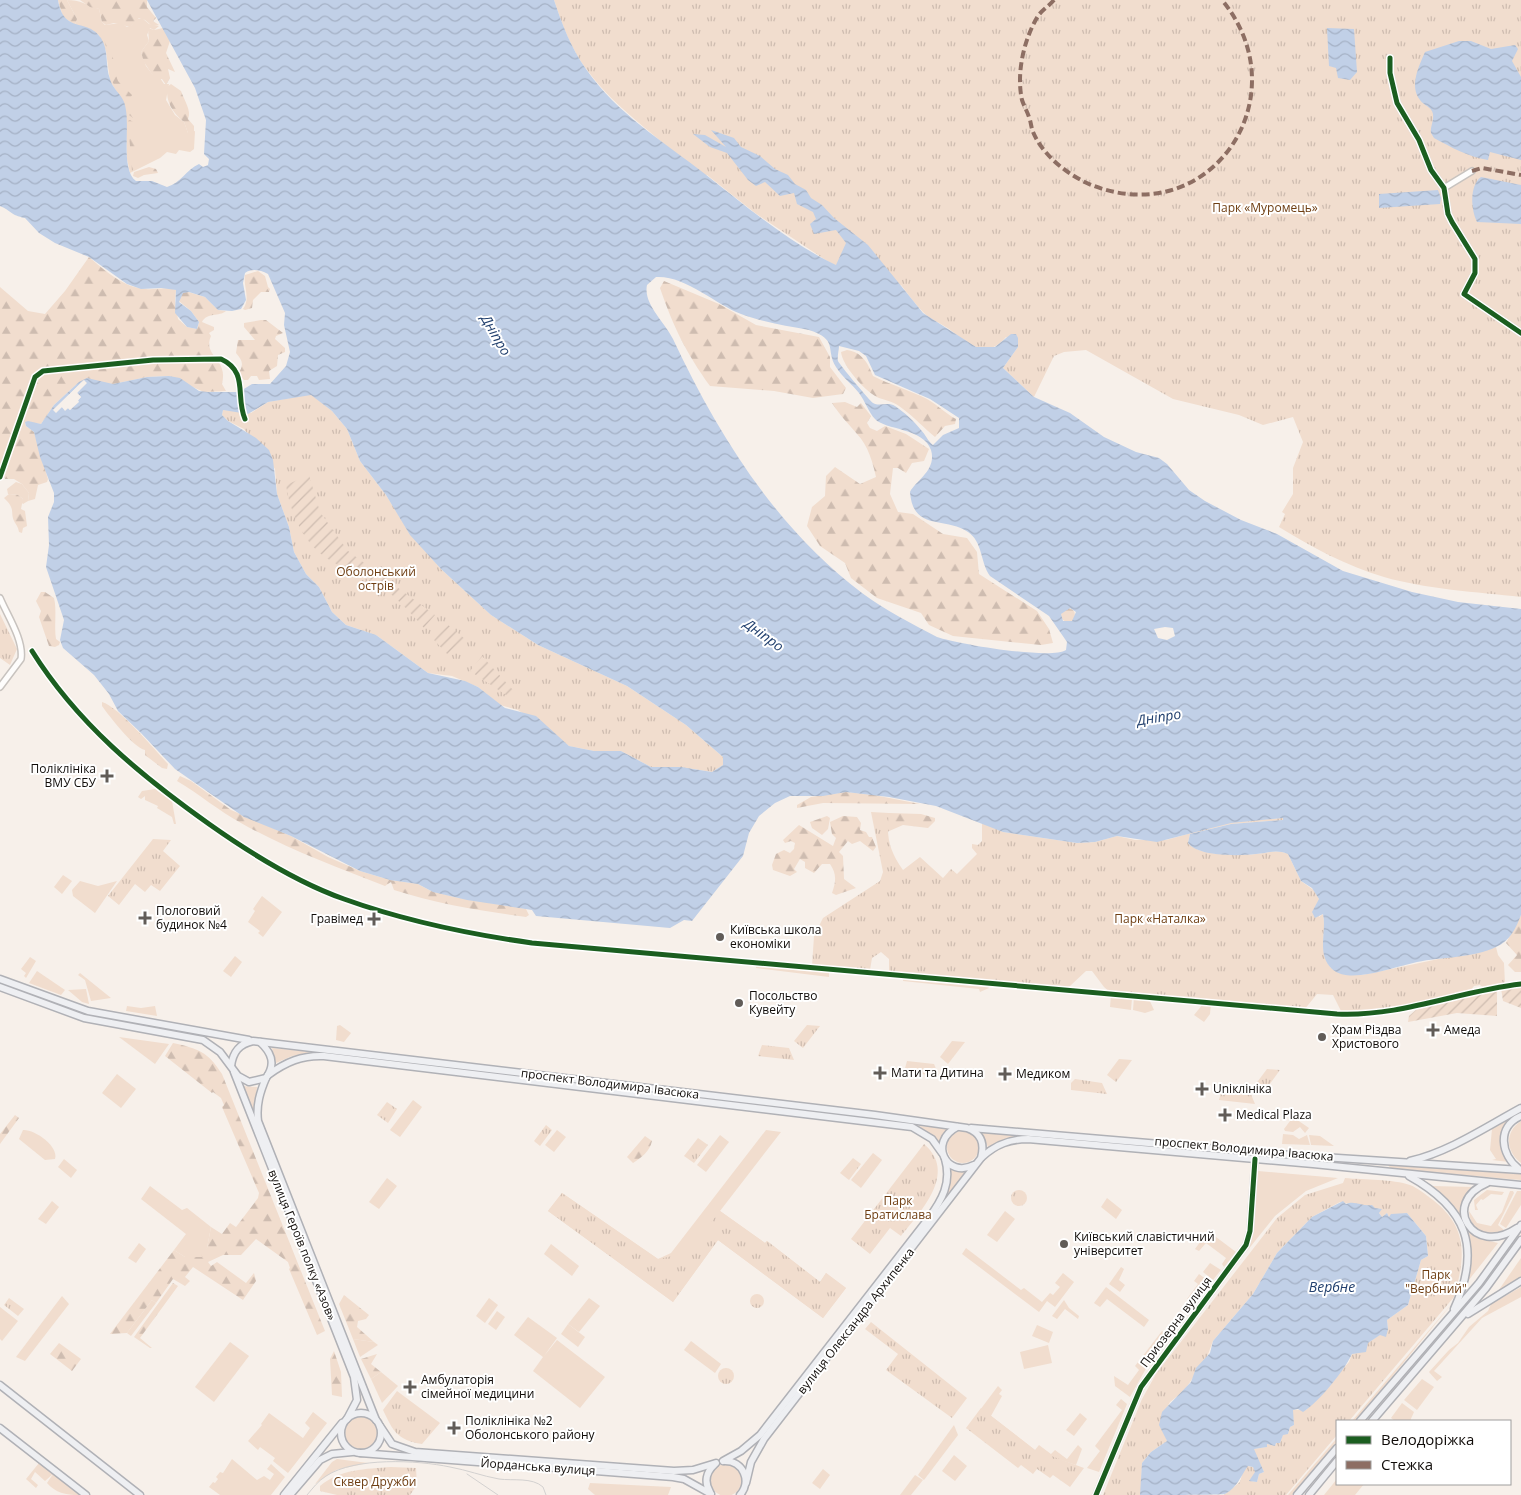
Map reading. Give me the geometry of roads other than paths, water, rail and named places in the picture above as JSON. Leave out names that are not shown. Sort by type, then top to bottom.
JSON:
[{"type":"main road","points":[[0,979],[88,1011],[260,1042],[271,1056],[272,1067],[267,1076],[249,1082],[232,1069],[220,1052],[203,1040],[84,1018],[0,987]]},
{"type":"main road","points":[[232,1069],[235,1051],[246,1042],[253,1041]]},
{"type":"main road","name":"проспект Володимира Івасюка","points":[[260,1042],[912,1127],[932,1139],[944,1156]]},
{"type":"main road","name":"проспект Володимира Івасюка","points":[[267,1076],[290,1061],[302,1057],[324,1056],[958,1127]]},
{"type":"main road","name":"вулиця Героїв полку «Азов»","points":[[232,1069],[354,1377],[357,1400],[346,1420],[284,1495]]},
{"type":"main road","name":"вулиця Героїв полку «Азов»","points":[[267,1076],[257,1110],[260,1127],[378,1423]]},
{"type":"main road","points":[[1403,1162],[1425,1158],[1521,1108]]},
{"type":"main road","points":[[1521,1116],[1507,1127],[1503,1140],[1506,1153],[1521,1170]]},
{"type":"main road","points":[[958,1127],[967,1128],[978,1134],[981,1139],[979,1161],[963,1169],[951,1165],[944,1156],[943,1140],[947,1134],[958,1127]]},
{"type":"main road","name":"проспект Володимира Івасюка","points":[[967,1128],[1201,1146],[1277,1154],[1521,1170]]},
{"type":"main road","name":"проспект Володимира Івасюка","points":[[979,1161],[1002,1143],[1028,1139],[1255,1158],[1406,1175],[1521,1185]]},
{"type":"main road","points":[[1200,1154],[1201,1146]]},
{"type":"main road","name":"вулиця Олександра Архипенка","points":[[719,1462],[741,1451],[760,1435],[940,1203],[947,1185],[948,1169],[944,1156]]},
{"type":"main road","points":[[1345,1168],[1351,1165],[1355,1158]]},
{"type":"main road","name":"вулиця Олександра Архипенка","points":[[743,1491],[751,1462],[764,1439],[979,1161]]},
{"type":"main road","points":[[1387,1161],[1391,1173]]},
{"type":"main road","points":[[1406,1175],[1424,1184],[1448,1204],[1466,1235],[1469,1248],[1467,1269],[1464,1285],[1451,1316]]},
{"type":"main road","points":[[1488,1182],[1475,1189],[1466,1200],[1464,1211],[1468,1224],[1478,1234],[1491,1238],[1502,1237],[1521,1225]]},
{"type":"main road","points":[[1361,1420],[1451,1316],[1521,1225]]},
{"type":"main road","points":[[1373,1420],[1486,1288],[1521,1240]]},
{"type":"main road","points":[[1457,1322],[1483,1303],[1521,1281]]},
{"type":"main road","points":[[0,1385],[140,1495]]},
{"type":"main road","points":[[290,1495],[320,1460],[332,1454],[357,1453],[367,1452],[378,1445],[381,1439],[378,1423],[365,1413],[358,1413],[346,1420],[341,1432],[341,1438],[348,1449],[357,1453]]},
{"type":"main road","name":"Йорданська вулиця","points":[[378,1423],[392,1444],[408,1452],[674,1471],[693,1470],[719,1462]]},
{"type":"main road","points":[[0,1428],[86,1495]]},
{"type":"main road","points":[[1297,1495],[1336,1449]]},
{"type":"main road","name":"Йорданська вулиця","points":[[357,1453],[673,1477],[684,1479],[712,1495]]},
{"type":"main road","points":[[712,1495],[707,1488],[706,1476],[719,1462],[732,1462],[740,1466],[745,1474],[743,1491]]},
{"type":"main road","points":[[1309,1495],[1336,1462]]},
{"type":"street","points":[[1390,58],[1390,73],[1397,103],[1419,140],[1431,170],[1444,188],[1448,214],[1476,262],[1475,273],[1464,294],[1521,333]]},
{"type":"street","points":[[1444,188],[1472,171]]},
{"type":"street","points":[[0,598],[18,640],[22,655],[0,686]]},
{"type":"street","name":"Приозерна вулиця","points":[[1096,1495],[1141,1387],[1246,1245],[1250,1230],[1255,1158]]},
{"type":"water","name":"Дніпро","points":[[0,0],[58,0],[65,18],[89,28],[101,38],[105,48],[111,82],[123,99],[126,111],[127,156],[131,175],[136,181],[152,181],[167,187],[176,183],[199,164],[203,167],[208,165],[209,159],[204,154],[206,120],[195,88],[147,0],[554,0],[567,36],[586,69],[611,99],[641,126],[768,223],[801,246],[836,265],[846,243],[836,230],[814,234],[810,224],[816,219],[813,212],[797,204],[794,193],[780,196],[765,182],[756,186],[748,180],[727,153],[710,147],[693,134],[705,135],[726,147],[711,130],[734,138],[741,147],[760,156],[775,169],[788,175],[795,184],[806,190],[811,198],[822,205],[834,218],[868,245],[923,313],[976,347],[995,347],[1011,334],[1016,334],[1018,347],[1003,368],[1034,397],[1070,413],[1104,437],[1136,452],[1159,458],[1167,464],[1189,490],[1205,501],[1241,520],[1277,534],[1343,571],[1412,592],[1458,602],[1521,609],[1521,915],[1517,925],[1509,938],[1487,951],[1426,960],[1368,974],[1350,975],[1338,973],[1332,969],[1324,957],[1323,914],[1315,918],[1312,912],[1319,899],[1312,888],[1301,881],[1288,854],[1276,852],[1249,855],[1210,853],[1193,848],[1188,843],[1190,834],[1231,824],[1283,820],[1283,818],[1231,823],[1157,842],[1117,836],[1095,842],[1077,843],[1003,832],[936,806],[889,797],[846,792],[823,796],[790,796],[775,803],[759,816],[749,833],[743,856],[692,921],[684,920],[670,928],[536,916],[532,910],[467,900],[433,892],[418,884],[390,880],[360,871],[291,836],[244,817],[175,769],[118,711],[109,694],[94,675],[63,648],[60,640],[64,620],[46,567],[49,545],[48,517],[54,502],[54,493],[40,457],[34,432],[26,426],[25,422],[41,424],[54,405],[79,382],[87,378],[113,384],[147,377],[169,376],[180,378],[199,391],[208,392],[239,392],[252,384],[270,384],[286,366],[290,352],[284,325],[285,313],[268,274],[253,270],[245,273],[243,283],[246,300],[241,309],[232,311],[218,310],[205,297],[189,292],[183,293],[179,302],[191,311],[199,322],[197,329],[187,327],[175,313],[176,290],[161,288],[141,289],[127,284],[89,257],[55,243],[39,233],[25,218],[16,216],[0,206]],"holes":[[[656,277],[667,278],[689,285],[741,314],[766,322],[809,330],[824,337],[828,341],[836,367],[859,393],[875,419],[880,423],[921,437],[931,450],[932,457],[929,469],[910,492],[912,505],[917,513],[931,521],[959,527],[973,536],[990,576],[1049,616],[1067,642],[1066,650],[1057,653],[1003,650],[937,637],[871,599],[831,567],[776,509],[752,478],[709,410],[669,333],[651,306],[647,285]],[[839,346],[859,351],[866,356],[875,375],[930,399],[959,418],[959,428],[943,435],[933,445],[916,424],[898,408],[890,404],[873,403],[838,361]],[[84,380],[77,393],[81,397],[70,410],[68,408],[65,410],[62,407],[53,410]],[[311,395],[332,411],[347,429],[360,461],[386,495],[410,535],[441,569],[491,615],[538,645],[627,686],[686,725],[723,757],[723,765],[712,772],[681,767],[651,767],[621,751],[594,751],[569,746],[536,716],[505,708],[478,687],[465,681],[428,673],[376,635],[346,625],[332,612],[319,587],[306,574],[294,552],[289,527],[277,494],[273,460],[269,450],[256,438],[228,421],[222,415],[223,410],[248,414],[268,402]],[[1070,608],[1076,612],[1072,621],[1063,621],[1061,614]],[[1173,628],[1175,636],[1167,640],[1158,638],[1154,629]]]},
{"type":"water","points":[[1327,28],[1354,29],[1357,72],[1350,80],[1338,78],[1336,68],[1329,66]]},
{"type":"water","points":[[1459,41],[1471,41],[1491,49],[1515,45],[1518,49],[1512,61],[1521,77],[1521,160],[1490,152],[1488,160],[1474,157],[1434,138],[1431,133],[1433,114],[1431,109],[1423,104],[1417,94],[1415,89],[1416,76],[1425,52]]},
{"type":"water","points":[[1481,177],[1521,185],[1521,224],[1477,222],[1473,211],[1472,198],[1474,186]]},
{"type":"water","points":[[1438,190],[1441,198],[1440,204],[1379,208],[1379,194]]},
{"type":"water","name":"Вербне","points":[[1343,1201],[1346,1204],[1372,1205],[1375,1208],[1382,1209],[1379,1213],[1382,1217],[1387,1213],[1389,1217],[1391,1214],[1407,1213],[1426,1236],[1428,1256],[1421,1260],[1408,1305],[1387,1320],[1388,1329],[1386,1337],[1380,1335],[1368,1343],[1366,1352],[1352,1354],[1330,1386],[1309,1408],[1303,1412],[1298,1409],[1293,1410],[1294,1425],[1290,1427],[1288,1434],[1283,1435],[1280,1443],[1276,1443],[1275,1446],[1267,1444],[1267,1447],[1254,1449],[1264,1472],[1259,1474],[1257,1482],[1249,1481],[1255,1472],[1253,1467],[1248,1466],[1236,1484],[1225,1494],[1140,1495],[1142,1463],[1151,1452],[1167,1441],[1159,1425],[1162,1412],[1191,1382],[1196,1368],[1210,1353],[1213,1341],[1253,1294],[1277,1253],[1312,1217]]},
{"type":"tram line","points":[[307,1495],[323,1478],[338,1470],[369,1463],[386,1462],[436,1465],[499,1479],[533,1482],[543,1487],[546,1495]]},
{"type":"tram line","points":[[467,1474],[498,1495]]},
{"type":"place","name":"Поліклініка ВМУ СБУ","points":[[107,776]]},
{"type":"place","name":"Пологовий будинок №4","points":[[145,918]]},
{"type":"place","name":"Гравімед","points":[[374,919]]},
{"type":"place","name":"Київська школа економіки","points":[[720,937]]},
{"type":"place","name":"Посольство Кувейту","points":[[739,1003]]},
{"type":"place","name":"Амеда","points":[[1433,1030]]},
{"type":"place","name":"Храм Різдва Христового","points":[[1322,1037]]},
{"type":"place","name":"Мати та Дитина","points":[[880,1073]]},
{"type":"place","name":"Медиком","points":[[1005,1074]]},
{"type":"place","name":"Uniклініка","points":[[1202,1089]]},
{"type":"place","name":"Medical Plaza","points":[[1225,1115]]},
{"type":"place","name":"Київський славістичний університет","points":[[1064,1244]]},
{"type":"place","name":"Амбулаторія сімейної медицини","points":[[410,1387]]},
{"type":"place","name":"Поліклініка №2 Оболонського району","points":[[454,1428]]},
{"type":"park label","name":"Парк «Муромець»","points":[[1265,208]]},
{"type":"park label","name":"Оболонський острів","points":[[376,579]]},
{"type":"park label","name":"Парк «Наталка»","points":[[1160,919]]},
{"type":"park label","name":"Парк Братислава","points":[[898,1208]]},
{"type":"park label","name":"Парк \"Вербний\"","points":[[1436,1282]]},
{"type":"park label","name":"Сквер Дружби","points":[[375,1482]]}]
